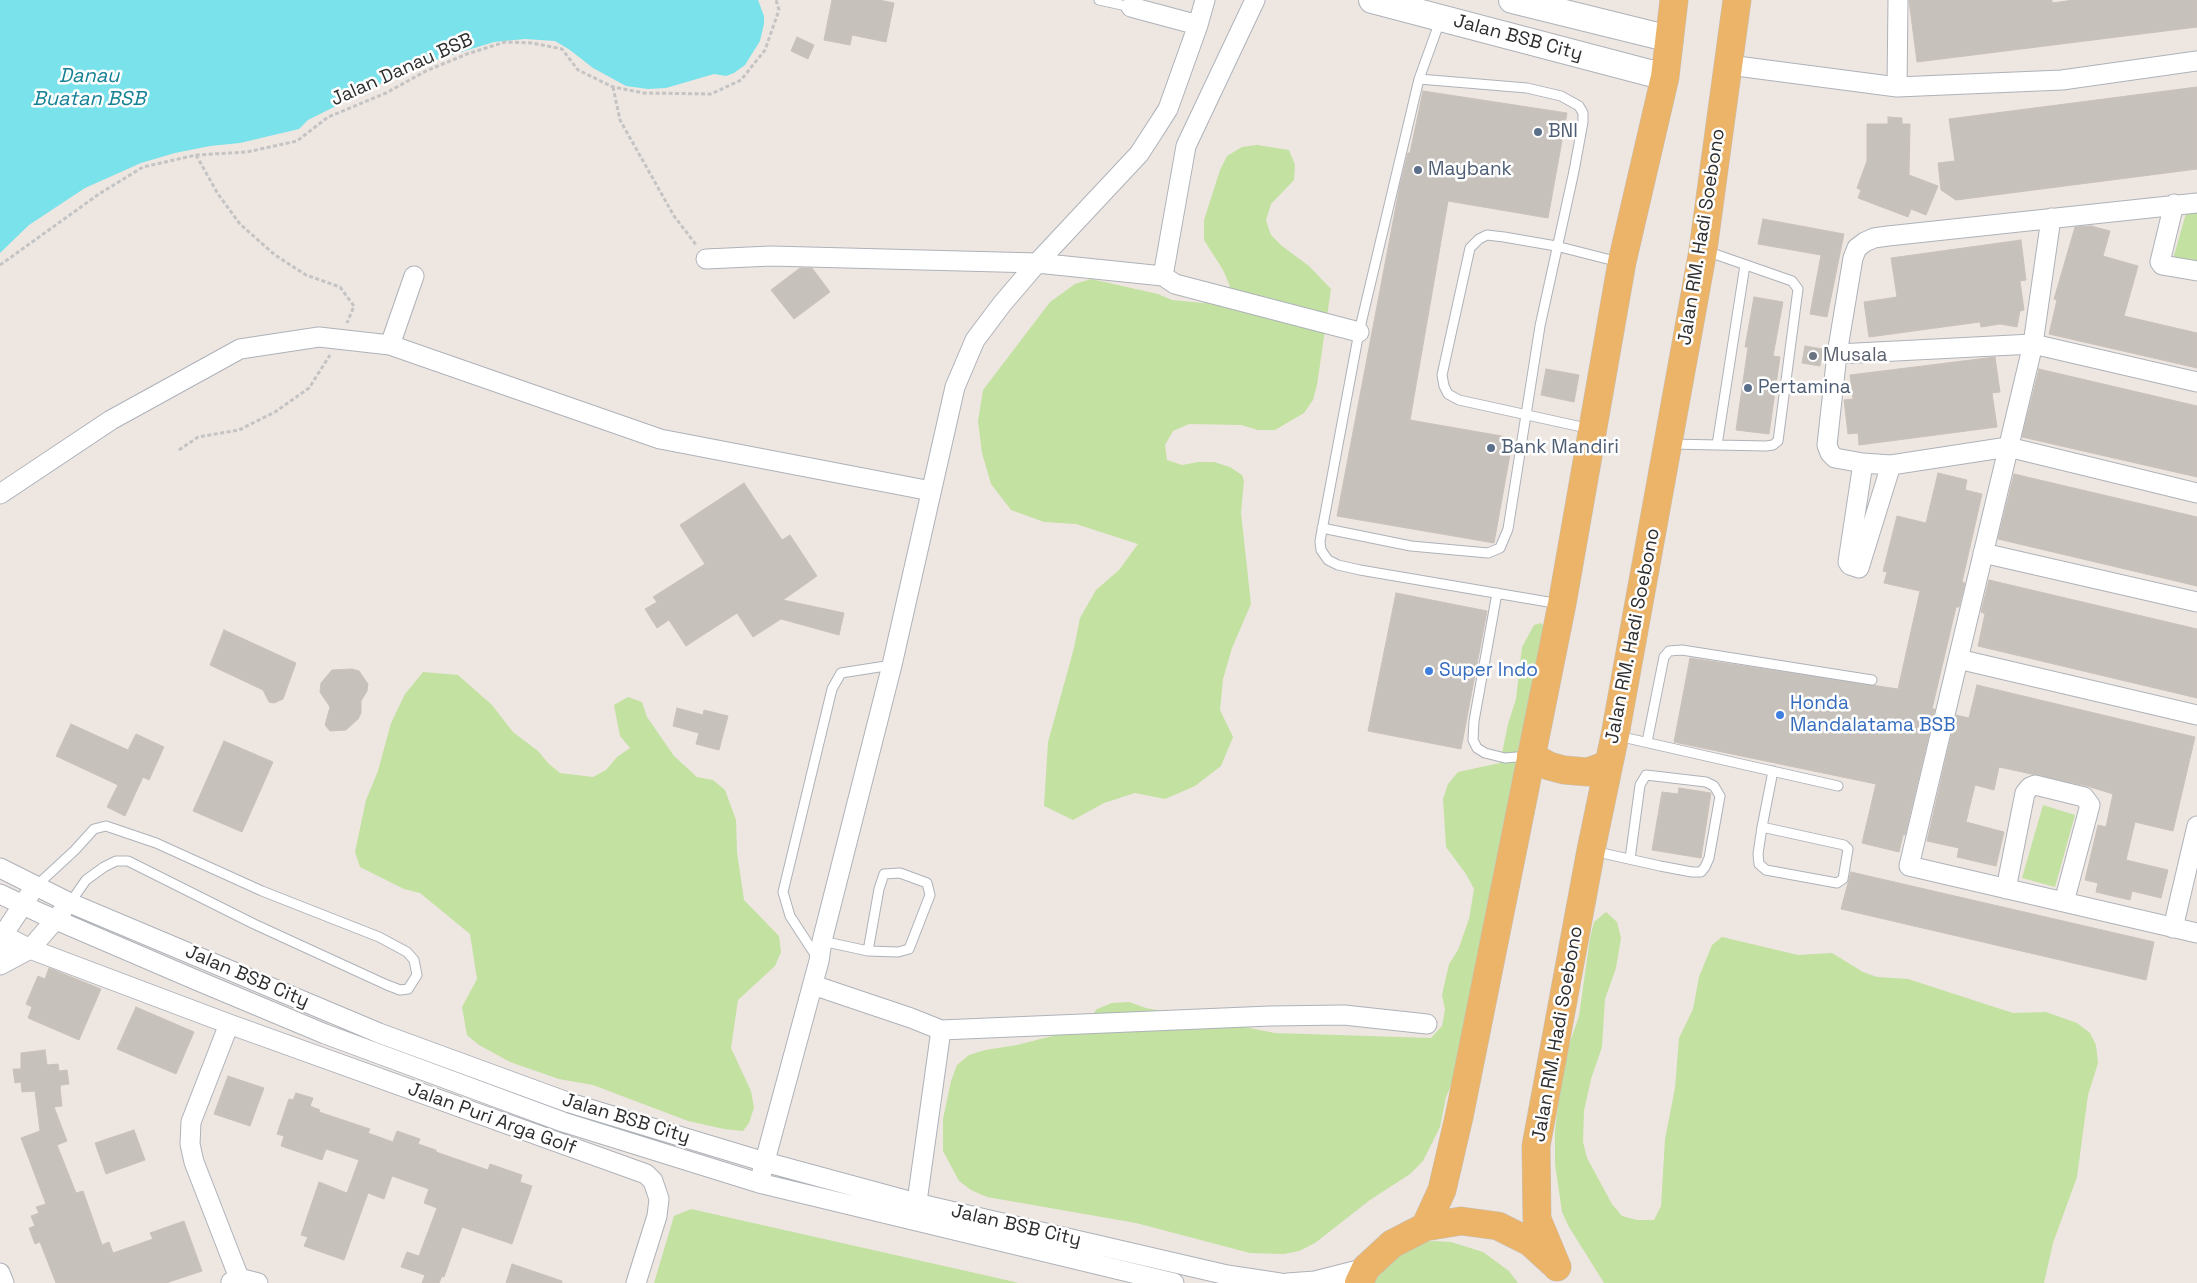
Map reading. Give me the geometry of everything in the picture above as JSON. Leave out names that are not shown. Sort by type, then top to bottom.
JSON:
[{"type":"main road","points":[[1425,1227],[1442,1190],[1451,1153],[1562,604],[1622,262],[1665,77],[1674,0]]},
{"type":"main road","name":"Jalan RM. Hadi Soebono","points":[[1561,1275],[1537,1219],[1536,1146],[1669,444],[1703,250],[1737,0]]},
{"type":"main road","points":[[1531,756],[1550,766],[1564,770],[1588,772],[1609,764]]},
{"type":"main road","name":"Jalan RM. Hadi Soebono","points":[[1363,1276],[1392,1244],[1425,1227],[1461,1221],[1498,1226],[1530,1242],[1561,1275]]},
{"type":"street","points":[[759,1184],[820,961],[822,941],[892,666],[955,387],[975,340],[1037,264],[1139,154],[1168,109],[1205,0]]},
{"type":"street","points":[[1163,276],[1186,146],[1255,0]]},
{"type":"street","name":"Jalan BSB City","points":[[1512,0],[1670,39]]},
{"type":"street","points":[[1897,87],[1898,0]]},
{"type":"street","name":"Jalan BSB City","points":[[1388,2],[1441,18],[1665,77]]},
{"type":"street","points":[[1131,7],[1198,24]]},
{"type":"street","points":[[1728,65],[1897,87],[2062,80],[2197,61]]},
{"type":"street","points":[[2197,202],[1888,236],[1865,242],[1857,248],[1853,258],[1837,354],[1827,448],[1835,458],[1863,464],[1891,466],[2008,447],[2197,493]]},
{"type":"street","points":[[2174,204],[2160,262],[2162,265],[2197,271]]},
{"type":"street","points":[[2052,218],[2033,344],[1909,866],[2197,934]]},
{"type":"street","points":[[706,259],[771,256],[1037,264],[1163,276],[1175,284],[1359,332]]},
{"type":"street","points":[[390,345],[414,276]]},
{"type":"street","points":[[0,494],[110,420],[240,349],[319,337],[390,345],[660,439],[931,491]]},
{"type":"street","points":[[1837,354],[2033,344],[2197,382]]},
{"type":"street","points":[[1863,464],[1848,562],[1850,565],[1859,568],[1891,466]]},
{"type":"street","points":[[1983,553],[2197,602]]},
{"type":"street","points":[[1958,659],[2197,715]]},
{"type":"street","points":[[2006,889],[2026,793],[2030,787],[2035,785],[2084,797],[2090,804],[2064,902]]},
{"type":"street","points":[[2173,928],[2197,826]]},
{"type":"street","name":"Jalan BSB City","points":[[0,868],[70,903],[388,1037],[570,1103],[765,1162],[915,1213],[1174,1283]]},
{"type":"street","points":[[0,955],[3,935],[35,886]]},
{"type":"street","name":"Jalan BSB City","points":[[0,894],[325,1034],[563,1122],[759,1184],[1227,1275],[1280,1283]]},
{"type":"street","points":[[0,965],[30,948],[70,903]]},
{"type":"street","name":"Jalan Puri Arga Golf","points":[[3,935],[30,948],[229,1024],[646,1174],[653,1181],[659,1199],[657,1216],[636,1283]]},
{"type":"street","points":[[813,985],[941,1030],[1270,1016],[1344,1015],[1427,1024]]},
{"type":"street","points":[[229,1024],[191,1122],[190,1144],[194,1162],[236,1281],[258,1283]]},
{"type":"street","points":[[915,1213],[941,1030]]},
{"type":"street","points":[[0,1272],[4,1283]]},
{"type":"street","points":[[1287,1283],[1363,1276]]},
{"type":"lane","points":[[1099,0],[1131,7]]},
{"type":"lane","points":[[1441,18],[1419,79],[1359,332],[1322,528],[1321,550],[1328,560],[1338,565],[1562,604]]},
{"type":"lane","points":[[1322,528],[1411,546],[1488,553],[1500,548],[1508,529],[1525,415],[1556,246],[1566,208],[1583,122],[1583,113],[1579,106],[1561,96],[1527,88],[1419,79]]},
{"type":"lane","points":[[1594,430],[1459,400],[1448,394],[1442,375],[1470,248],[1479,239],[1487,235],[1556,246],[1622,262]]},
{"type":"lane","points":[[1669,444],[1766,446],[1773,445],[1778,441],[1798,289],[1792,281],[1703,250]]},
{"type":"lane","points":[[1717,445],[1745,265]]},
{"type":"lane","points":[[1497,593],[1474,722],[1473,740],[1477,748],[1485,753],[1505,758],[1531,756]]},
{"type":"lane","points":[[1647,742],[1664,657],[1669,651],[1682,650],[1872,680]]},
{"type":"lane","points":[[820,961],[790,916],[784,892],[820,736],[832,689],[841,673],[892,666]]},
{"type":"lane","points":[[1615,735],[1838,786]]},
{"type":"lane","points":[[1762,827],[1844,845],[1848,849],[1843,879],[1837,883],[1766,870],[1759,864],[1758,854],[1762,827],[1773,771]]},
{"type":"lane","points":[[1591,850],[1692,872],[1701,872],[1706,868],[1709,858],[1720,796],[1714,786],[1706,782],[1646,775],[1640,785],[1630,858]]},
{"type":"lane","points":[[35,886],[75,850],[94,828],[106,826],[156,843],[262,891],[379,937],[407,952],[414,960],[417,975],[408,989],[400,990],[387,986],[254,924],[128,861],[116,861],[86,880],[70,903]]},
{"type":"lane","points":[[822,941],[868,951],[898,952],[909,948],[930,895],[927,883],[900,873],[884,874],[879,888],[868,951]]},
{"type":"path","name":"Jalan Danau BSB","points":[[0,265],[99,194],[143,167],[196,155],[247,152],[297,141],[328,118],[386,94],[426,71],[467,54],[505,42],[532,43],[562,49],[578,70],[613,88],[644,94],[711,94],[741,80],[765,50],[779,10],[776,0]]},
{"type":"path","points":[[613,88],[620,120],[674,216],[706,259]]},
{"type":"path","points":[[179,450],[198,437],[239,430],[275,412],[309,388],[339,339],[354,306],[340,287],[306,275],[275,255],[240,224],[218,194],[196,155]]},
{"type":"green space","points":[[1257,145],[1289,150],[1295,165],[1294,180],[1271,204],[1266,220],[1271,235],[1282,246],[1309,266],[1331,289],[1317,385],[1313,400],[1304,413],[1275,430],[1258,430],[1241,425],[1189,424],[1173,431],[1165,445],[1167,460],[1182,465],[1214,462],[1230,467],[1242,475],[1244,481],[1241,513],[1251,604],[1232,648],[1223,679],[1220,710],[1233,737],[1221,766],[1195,786],[1165,799],[1135,793],[1104,803],[1073,820],[1044,806],[1048,742],[1074,648],[1080,618],[1096,590],[1119,570],[1138,544],[1076,524],[1044,522],[1011,510],[991,484],[982,453],[978,421],[983,390],[1050,302],[1075,284],[1091,279],[1158,294],[1172,300],[1203,303],[1220,299],[1230,286],[1223,270],[1204,240],[1204,220],[1220,170],[1227,156],[1242,147]]},
{"type":"green space","points":[[2197,208],[2197,268],[2173,259],[2187,210]]},
{"type":"green space","points":[[1541,623],[1546,629],[1459,1066],[1446,1097],[1440,1127],[1423,1161],[1410,1174],[1370,1200],[1315,1243],[1299,1251],[1284,1254],[1250,1253],[1136,1223],[987,1197],[971,1190],[959,1181],[943,1151],[943,1119],[951,1081],[957,1065],[969,1055],[985,1050],[1017,1045],[1060,1034],[1087,1021],[1097,1009],[1112,1003],[1129,1002],[1146,1008],[1275,1033],[1431,1038],[1442,1026],[1445,1010],[1442,995],[1449,964],[1458,950],[1469,919],[1474,889],[1466,874],[1446,847],[1443,799],[1448,784],[1458,772],[1500,763],[1508,724],[1516,699],[1522,647],[1534,625]]},
{"type":"green space","points":[[423,672],[458,675],[492,705],[513,732],[538,751],[560,773],[593,777],[606,770],[617,757],[630,748],[620,736],[614,705],[628,697],[642,702],[647,717],[674,756],[697,777],[713,780],[725,790],[736,820],[737,852],[744,900],[779,936],[781,952],[775,966],[738,1000],[731,1048],[751,1091],[754,1108],[749,1123],[743,1131],[688,1121],[593,1085],[559,1079],[510,1062],[479,1045],[467,1035],[462,1007],[477,979],[470,934],[420,893],[404,889],[360,867],[355,852],[366,800],[378,771],[391,723],[405,694]]},
{"type":"green space","points":[[2043,805],[2075,815],[2055,887],[2022,878]]},
{"type":"green space","points":[[1606,912],[1617,922],[1621,938],[1616,968],[1605,999],[1602,1047],[1591,1079],[1584,1111],[1583,1142],[1587,1158],[1612,1204],[1622,1216],[1637,1220],[1654,1220],[1661,1206],[1665,1139],[1675,1088],[1679,1038],[1693,1009],[1699,977],[1712,945],[1722,937],[1798,955],[1832,953],[1863,972],[1877,977],[1908,979],[2013,1013],[2046,1012],[2077,1023],[2090,1033],[2096,1045],[2098,1063],[2088,1095],[2077,1177],[2053,1243],[2044,1283],[1604,1283],[1569,1227],[1562,1212],[1555,1164],[1555,1131],[1561,1081],[1568,1048],[1579,1016],[1590,938],[1594,922]]},
{"type":"green space","points":[[691,1209],[1019,1283],[654,1283],[674,1216]]},
{"type":"green space","points":[[1419,1242],[1451,1242],[1483,1252],[1509,1271],[1518,1283],[1355,1283]]},
{"type":"water","name":"Danau Buatan BSB","points":[[0,0],[758,0],[764,16],[764,24],[760,41],[745,65],[734,73],[726,76],[714,74],[666,88],[648,89],[626,86],[593,68],[555,41],[525,39],[494,42],[416,66],[308,120],[299,129],[240,143],[210,146],[175,153],[141,163],[85,188],[29,225],[0,253]]},
{"type":"building","points":[[832,0],[879,0],[894,3],[886,42],[852,35],[850,45],[824,40]]},
{"type":"building","points":[[1909,0],[2052,0],[2052,3],[2074,0],[2197,0],[2197,27],[1917,62]]},
{"type":"building","points":[[797,37],[814,45],[808,59],[791,51]]},
{"type":"building","points":[[2197,87],[2197,169],[1956,200],[1941,190],[1938,163],[1955,161],[1949,119]]},
{"type":"building","points":[[1423,91],[1567,113],[1548,218],[1448,201],[1410,420],[1513,438],[1494,543],[1337,516],[1400,185],[1408,153],[1410,153]]},
{"type":"building","points":[[1888,117],[1902,118],[1902,124],[1910,124],[1909,175],[1938,186],[1926,215],[1911,209],[1908,217],[1858,198],[1861,190],[1857,188],[1867,161],[1867,124],[1888,124]]},
{"type":"building","points":[[1763,219],[1844,234],[1827,317],[1810,314],[1821,255],[1758,244]]},
{"type":"building","points":[[2091,226],[2110,231],[2103,256],[2138,266],[2124,316],[2197,333],[2197,368],[2049,334],[2057,300],[2054,299],[2075,227]]},
{"type":"building","points":[[2021,240],[2026,280],[2020,281],[2024,310],[2020,311],[2017,327],[2000,324],[1981,327],[1980,322],[1869,337],[1864,302],[1897,297],[1891,258]]},
{"type":"building","points":[[800,268],[812,268],[830,292],[794,319],[771,290]]},
{"type":"building","points":[[1754,297],[1783,302],[1773,356],[1780,357],[1769,434],[1736,430],[1748,347],[1745,347]]},
{"type":"building","name":"Musala","points":[[1805,346],[1823,349],[1820,366],[1802,363]]},
{"type":"building","points":[[1995,357],[2000,392],[1992,393],[1997,427],[1859,445],[1858,433],[1848,434],[1844,400],[1853,399],[1850,375]]},
{"type":"building","points":[[1546,369],[1579,375],[1574,402],[1541,395]]},
{"type":"building","points":[[2039,369],[2197,406],[2197,477],[2022,437]]},
{"type":"building","points":[[1938,473],[1967,480],[1965,490],[1982,494],[1962,582],[1965,583],[1959,607],[1956,607],[1932,709],[1935,709],[1905,835],[1903,835],[1899,852],[1862,843],[1876,784],[1674,742],[1690,658],[1898,689],[1920,591],[1884,583],[1887,572],[1883,571],[1897,516],[1926,523]]},
{"type":"building","points":[[2014,474],[2197,517],[2197,586],[1998,539]]},
{"type":"building","points":[[744,483],[782,540],[790,535],[817,576],[783,600],[844,613],[839,635],[781,619],[753,637],[737,613],[686,646],[669,620],[657,628],[645,609],[657,602],[653,597],[705,564],[680,525]]},
{"type":"building","points":[[1989,580],[2197,629],[2197,698],[1978,646],[1985,614],[1981,612]]},
{"type":"building","name":"Super Indo","points":[[1396,593],[1487,611],[1461,749],[1368,731]]},
{"type":"building","points":[[224,630],[296,663],[283,699],[274,703],[269,702],[263,690],[210,665]]},
{"type":"building","points":[[352,669],[359,671],[368,684],[367,691],[361,701],[361,713],[358,719],[346,730],[330,731],[325,725],[330,707],[320,692],[321,683],[332,670]]},
{"type":"building","points":[[1977,685],[2195,737],[2173,831],[2135,822],[2126,860],[2168,870],[2161,898],[2132,891],[2130,900],[2096,892],[2098,883],[2085,880],[2098,825],[2106,827],[2113,794],[2087,786],[1999,767],[1994,790],[1975,785],[1966,822],[2004,832],[1996,866],[1957,857],[1959,848],[1927,841],[1956,715],[1969,718]]},
{"type":"building","points":[[677,708],[703,715],[704,710],[728,716],[719,750],[696,744],[699,733],[673,726]]},
{"type":"building","points":[[71,724],[128,750],[136,734],[164,747],[149,780],[143,777],[125,816],[107,807],[118,785],[56,756]]},
{"type":"building","points":[[224,741],[273,762],[242,832],[193,811]]},
{"type":"building","points":[[1679,788],[1711,793],[1701,858],[1652,850],[1662,792],[1678,794]]},
{"type":"building","points":[[1851,872],[2154,942],[2146,980],[1841,909]]},
{"type":"building","points":[[49,968],[101,989],[79,1040],[28,1018],[32,1007],[26,1004],[38,976],[45,979]]},
{"type":"building","points":[[136,1007],[194,1032],[176,1074],[117,1049]]},
{"type":"building","points":[[45,1050],[47,1065],[58,1064],[59,1071],[67,1070],[69,1084],[61,1085],[60,1088],[62,1106],[54,1107],[67,1141],[57,1145],[76,1193],[83,1191],[102,1245],[109,1242],[113,1253],[153,1239],[150,1233],[184,1221],[202,1271],[166,1283],[56,1283],[40,1242],[35,1244],[29,1228],[35,1226],[31,1216],[39,1213],[36,1207],[46,1204],[21,1138],[40,1131],[35,1091],[22,1092],[21,1082],[15,1083],[13,1069],[21,1069],[21,1053]]},
{"type":"building","points":[[228,1076],[264,1088],[250,1126],[214,1114]]},
{"type":"building","points":[[296,1093],[313,1098],[310,1106],[320,1110],[319,1112],[370,1129],[368,1133],[393,1142],[397,1131],[420,1139],[418,1144],[436,1150],[436,1152],[488,1170],[490,1164],[522,1175],[520,1182],[532,1186],[512,1244],[462,1227],[444,1277],[442,1276],[439,1283],[422,1283],[425,1275],[401,1267],[407,1252],[419,1256],[437,1208],[424,1203],[429,1189],[392,1176],[384,1199],[368,1193],[344,1260],[304,1246],[308,1237],[301,1235],[319,1182],[347,1193],[359,1160],[326,1149],[322,1160],[281,1146],[284,1136],[277,1134],[289,1099],[293,1100]]},
{"type":"building","points":[[134,1130],[145,1160],[106,1174],[95,1143]]},
{"type":"building","points":[[512,1264],[562,1281],[562,1283],[506,1283]]},
{"type":"place","name":"BNI","points":[[1538,132]]},
{"type":"place","name":"Maybank","points":[[1418,170]]},
{"type":"place","name":"Musala","points":[[1813,356]]},
{"type":"place","name":"Pertamina","points":[[1748,388]]},
{"type":"place","name":"Bank Mandiri","points":[[1491,448]]},
{"type":"place","name":"Super Indo","points":[[1429,671]]},
{"type":"place","name":"Honda Mandalatama BSB","points":[[1780,715]]}]
